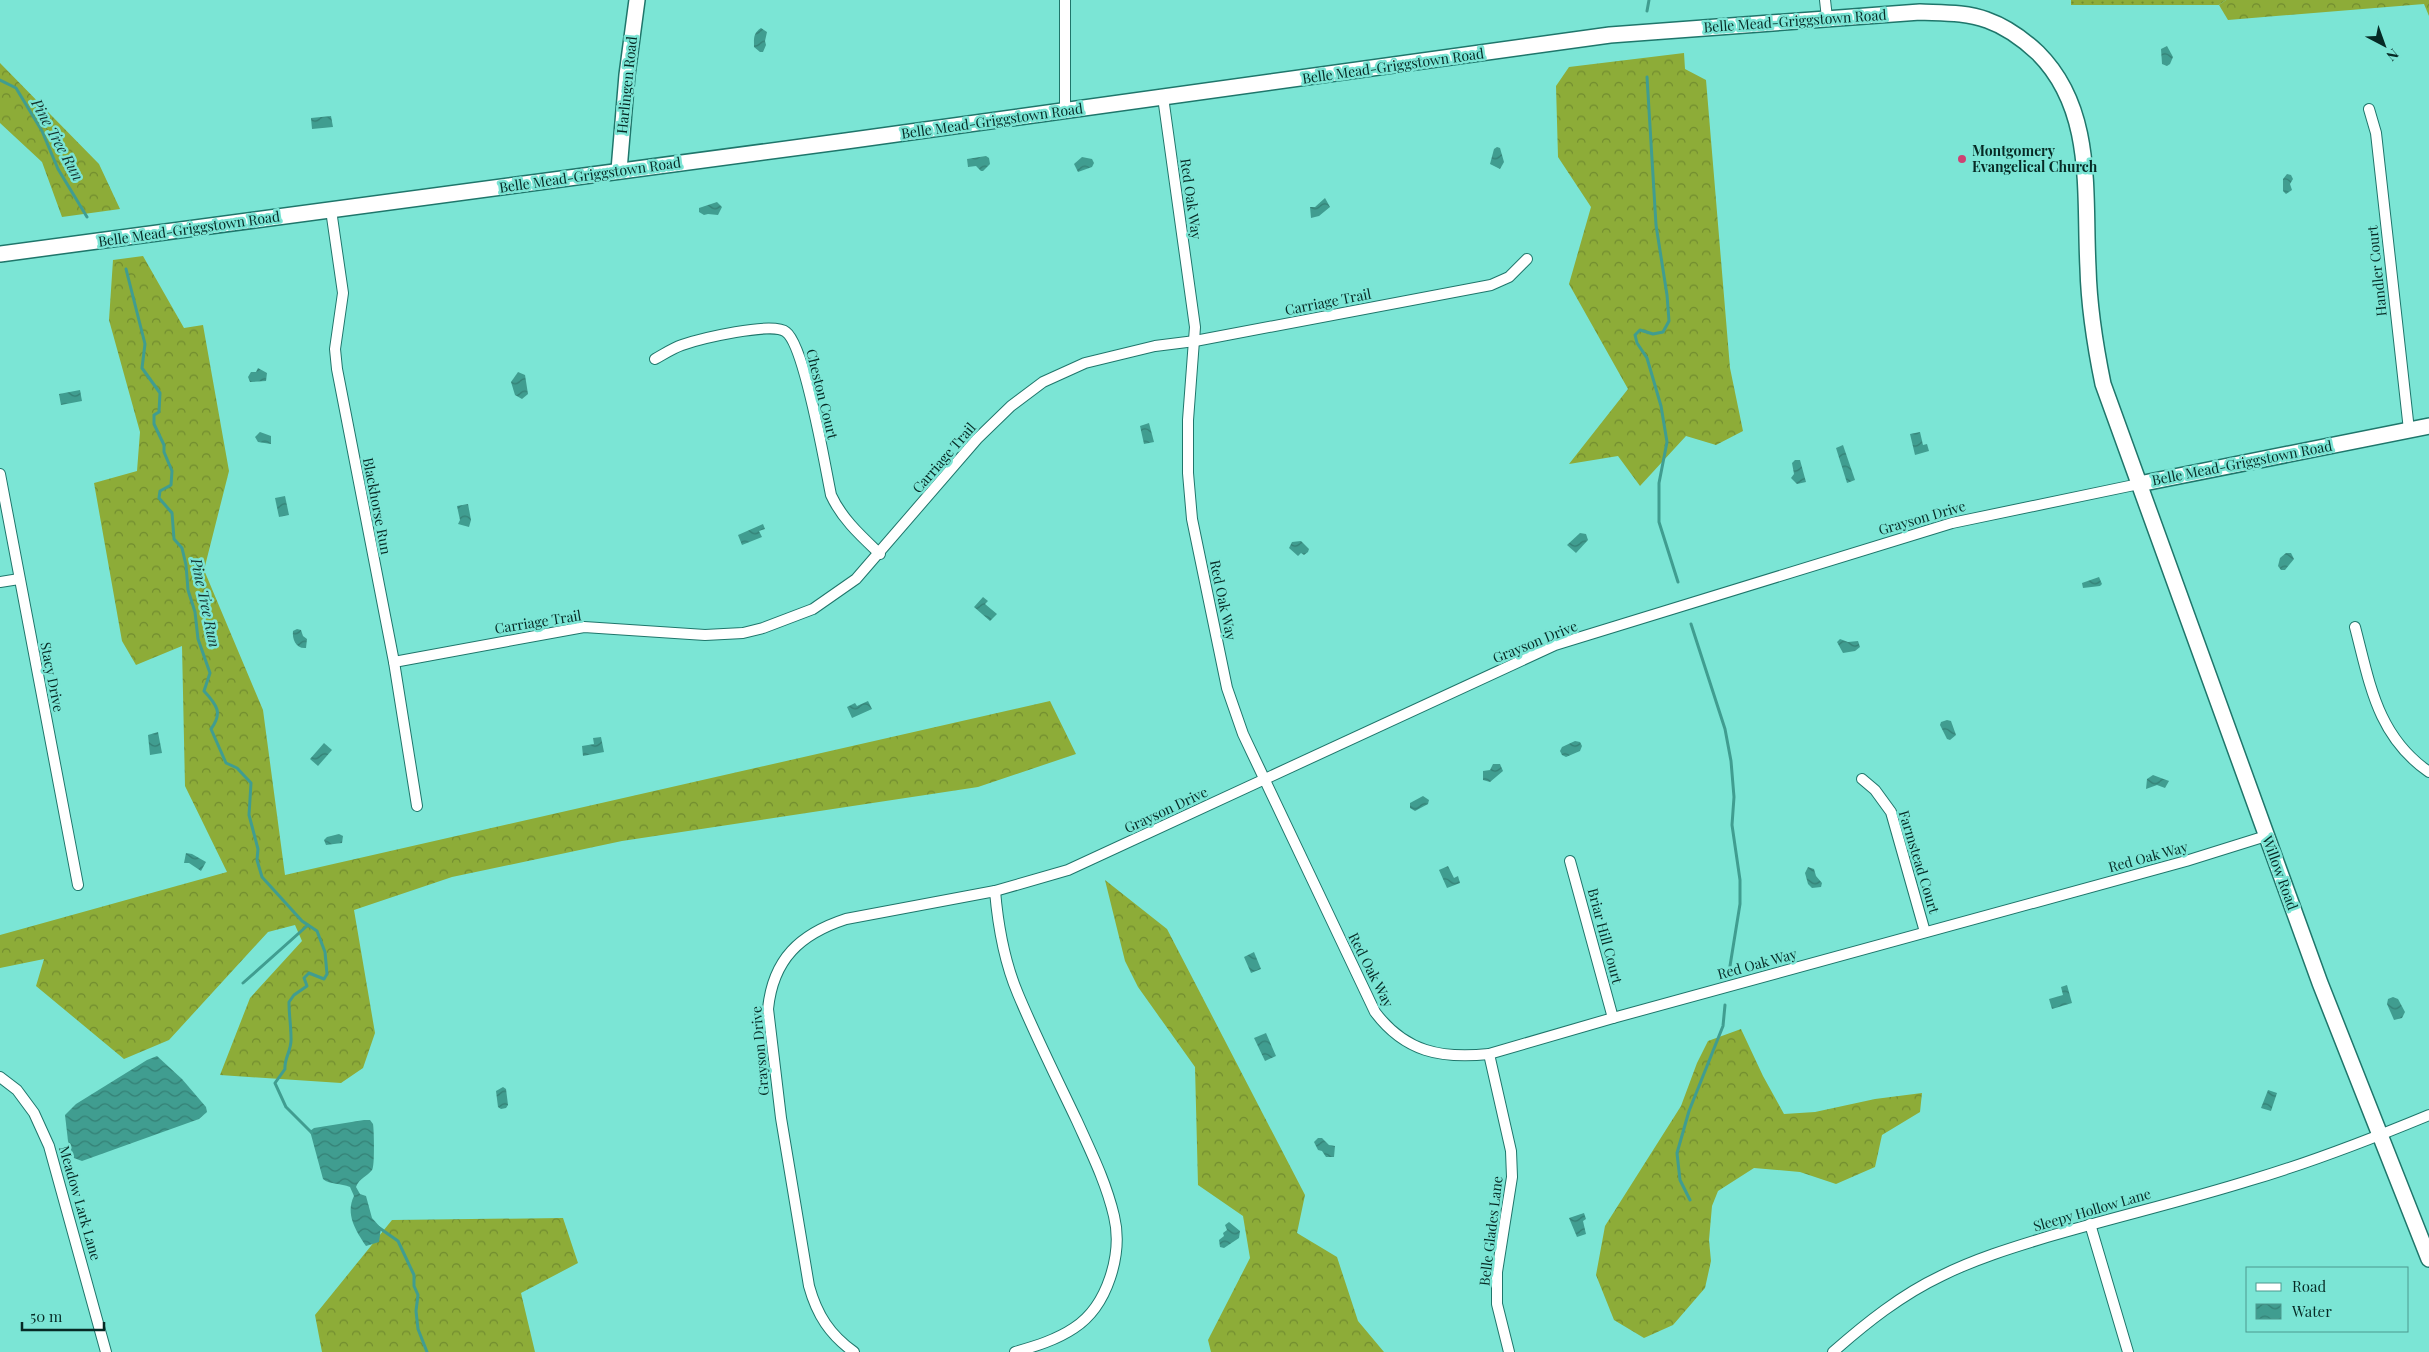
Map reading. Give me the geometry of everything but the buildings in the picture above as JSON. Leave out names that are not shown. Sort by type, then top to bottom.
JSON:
[{"type":"street","name":"Harlingen Road","points":[[619,170],[627,75],[637,0]]},
{"type":"street","points":[[1065,0],[1065,110]]},
{"type":"street","points":[[1825,0],[1827,18]]},
{"type":"street","name":"Belle Mead-Griggstown Road","points":[[0,254],[1610,35],[1920,12],[1963,14],[1987,20],[2016,34],[2028,43],[2060,79],[2071,101],[2081,131],[2089,302],[2094,342],[2104,384],[2139,484],[2429,426]]},
{"type":"street","name":"Red Oak Way","points":[[1163,97],[1195,341],[1188,420],[1188,473],[1192,519],[1227,688],[1243,734],[1375,1012],[1382,1022],[1407,1042],[1431,1053],[1469,1056],[1489,1054],[1613,1018],[2186,861],[2266,836]]},
{"type":"street","name":"Handler Court","points":[[2369,109],[2376,133],[2409,430]]},
{"type":"street","name":"Blackhorse Run","points":[[331,210],[343,293],[335,349],[337,368],[394,662],[417,806]]},
{"type":"street","name":"Carriage Trail","points":[[394,662],[584,627],[705,635],[742,633],[763,628],[814,609],[856,580],[977,439],[1011,406],[1043,382],[1085,362],[1155,346],[1195,341],[1491,285],[1509,277],[1527,260]]},
{"type":"street","name":"Cheston Court","points":[[656,359],[682,345],[708,338],[775,328],[787,332],[794,342],[802,368],[831,495],[838,510],[849,524],[880,554]]},
{"type":"street","name":"Stacy Drive","points":[[0,474],[78,885]]},
{"type":"street","name":"Grayson Drive","points":[[854,1352],[828,1328],[813,1302],[781,1118],[768,1009],[769,996],[783,961],[814,931],[846,919],[995,891],[1068,870],[1556,645],[1952,522],[2139,484]]},
{"type":"street","name":"Willow Road","points":[[2139,484],[2320,983],[2429,1259]]},
{"type":"street","points":[[0,582],[20,579]]},
{"type":"street","points":[[2355,627],[2376,706],[2383,722],[2392,736],[2416,763],[2429,772]]},
{"type":"street","name":"Farmstead Court","points":[[1862,779],[1875,790],[1891,812],[1925,932]]},
{"type":"street","name":"Briar Hill Court","points":[[1570,861],[1613,1018]]},
{"type":"street","points":[[995,891],[997,922],[1017,992],[1104,1182],[1115,1217],[1116,1235],[1115,1257],[1109,1281],[1099,1300],[1084,1319],[1075,1327],[1045,1344],[1015,1352]]},
{"type":"street","name":"Belle Glades Lane","points":[[1489,1054],[1511,1151],[1512,1177],[1497,1272],[1497,1304],[1509,1352]]},
{"type":"street","name":"Meadow Lark Lane","points":[[0,1076],[17,1090],[34,1113],[49,1146],[106,1352]]},
{"type":"street","name":"Sleepy Hollow Lane","points":[[1833,1352],[1883,1311],[1941,1276],[1990,1254],[2090,1224],[2252,1180],[2379,1136],[2429,1115]]},
{"type":"street","points":[[2090,1224],[2128,1352]]},
{"type":"green space","points":[[2071,0],[2226,0],[2219,5],[2071,5]]},
{"type":"green space","points":[[2226,0],[2429,0],[2429,16],[2424,4],[2228,20],[2219,5]]},
{"type":"green space","points":[[1684,53],[1685,69],[1706,80],[1730,368],[1743,431],[1716,445],[1686,436],[1640,486],[1618,456],[1569,464],[1628,389],[1569,284],[1591,207],[1558,157],[1556,86],[1569,67]]},
{"type":"green space","points":[[0,63],[99,164],[120,209],[62,217],[42,162],[0,123]]},
{"type":"green space","points":[[143,256],[184,328],[203,325],[229,471],[204,570],[263,710],[285,875],[1050,701],[1076,754],[978,787],[622,841],[452,877],[354,910],[375,1033],[363,1068],[341,1083],[220,1075],[250,998],[302,941],[295,925],[268,932],[169,1040],[124,1059],[36,986],[44,959],[0,968],[0,935],[227,872],[185,786],[182,646],[136,665],[122,641],[94,483],[137,471],[140,432],[109,320],[113,260]]},
{"type":"green space","points":[[1105,880],[1167,929],[1305,1195],[1297,1233],[1337,1257],[1358,1321],[1384,1352],[1211,1352],[1208,1340],[1250,1258],[1243,1216],[1198,1185],[1195,1067],[1138,987],[1125,961]]},
{"type":"green space","points":[[1741,1029],[1763,1076],[1784,1114],[1815,1112],[1875,1099],[1922,1093],[1920,1112],[1882,1135],[1875,1167],[1836,1184],[1800,1172],[1754,1168],[1718,1191],[1712,1206],[1709,1240],[1711,1261],[1705,1288],[1673,1325],[1644,1338],[1614,1320],[1596,1275],[1605,1226],[1681,1106],[1697,1063],[1708,1041]]},
{"type":"green space","points":[[563,1218],[578,1263],[521,1293],[535,1352],[322,1352],[315,1315],[392,1220]]},
{"type":"water","points":[[761,28],[767,32],[766,45],[763,52],[754,47],[755,34]]},
{"type":"water","points":[[2167,46],[2173,57],[2167,66],[2162,64],[2161,49]]},
{"type":"water","points":[[331,116],[333,127],[312,129],[311,118]]},
{"type":"water","points":[[1500,148],[1504,162],[1500,169],[1490,164],[1494,149]]},
{"type":"water","points":[[986,156],[989,158],[990,164],[983,171],[976,166],[968,167],[967,159]]},
{"type":"water","points":[[1082,157],[1092,159],[1094,163],[1092,167],[1078,172],[1074,164]]},
{"type":"water","points":[[2287,174],[2291,175],[2293,179],[2290,184],[2292,190],[2286,194],[2283,191],[2283,179]]},
{"type":"water","points":[[1325,198],[1330,207],[1319,216],[1311,218],[1310,207],[1315,207]]},
{"type":"water","points":[[717,202],[722,207],[718,215],[704,215],[699,212],[699,208]]},
{"type":"water","points":[[258,368],[267,373],[266,381],[250,382],[248,377],[251,372],[256,372]]},
{"type":"water","points":[[518,372],[525,375],[528,394],[522,399],[515,395],[511,382]]},
{"type":"water","points":[[80,390],[82,401],[61,405],[59,394]]},
{"type":"water","points":[[1149,423],[1154,442],[1144,444],[1140,426]]},
{"type":"water","points":[[260,432],[271,436],[271,444],[258,442],[255,437]]},
{"type":"water","points":[[1920,432],[1923,445],[1927,444],[1929,451],[1915,455],[1910,434]]},
{"type":"water","points":[[1843,445],[1855,480],[1847,483],[1836,448]]},
{"type":"water","points":[[1795,460],[1800,460],[1806,482],[1797,484],[1791,478],[1794,474],[1792,463]]},
{"type":"water","points":[[285,496],[289,515],[279,517],[275,498]]},
{"type":"water","points":[[468,504],[471,520],[469,527],[458,524],[460,520],[457,506]]},
{"type":"water","points":[[763,524],[765,529],[759,531],[762,537],[742,545],[738,535]]},
{"type":"water","points":[[1580,533],[1586,534],[1588,540],[1576,553],[1567,545]]},
{"type":"water","points":[[1301,541],[1309,549],[1304,555],[1301,553],[1298,556],[1289,548],[1292,542]]},
{"type":"water","points":[[2286,553],[2291,553],[2294,559],[2285,570],[2281,570],[2278,566],[2280,558]]},
{"type":"water","points":[[2099,577],[2102,584],[2100,586],[2083,588],[2082,583]]},
{"type":"water","points":[[983,597],[988,601],[985,604],[997,614],[990,621],[974,607]]},
{"type":"water","points":[[301,630],[303,636],[307,639],[306,648],[297,645],[294,640],[293,631]]},
{"type":"water","points":[[1840,639],[1848,642],[1858,641],[1860,647],[1855,651],[1843,653],[1837,642]]},
{"type":"water","points":[[868,701],[872,709],[852,718],[847,707],[855,703],[857,706]]},
{"type":"water","points":[[1951,721],[1956,735],[1950,740],[1947,739],[1940,725],[1941,722]]},
{"type":"water","points":[[158,732],[162,753],[150,755],[148,735]]},
{"type":"water","points":[[601,737],[604,752],[583,756],[582,746],[594,744],[593,738]]},
{"type":"water","points":[[1575,741],[1580,742],[1582,746],[1580,751],[1566,757],[1562,755],[1560,751],[1562,747]]},
{"type":"water","points":[[324,743],[332,750],[318,766],[310,759]]},
{"type":"water","points":[[1493,764],[1500,764],[1503,771],[1490,782],[1483,780],[1483,771],[1490,770]]},
{"type":"water","points":[[2153,775],[2169,781],[2165,788],[2157,785],[2146,789],[2147,779]]},
{"type":"water","points":[[1423,796],[1429,800],[1428,804],[1415,811],[1410,808],[1410,803]]},
{"type":"water","points":[[339,834],[343,836],[342,843],[326,845],[324,840],[327,837]]},
{"type":"water","points":[[186,853],[192,854],[206,862],[201,871],[189,863],[184,863]]},
{"type":"water","points":[[1448,866],[1454,878],[1458,876],[1460,883],[1447,888],[1439,870]]},
{"type":"water","points":[[1808,867],[1814,869],[1816,876],[1822,883],[1821,887],[1812,888],[1808,884],[1805,873]]},
{"type":"water","points":[[1254,952],[1261,969],[1251,973],[1244,957]]},
{"type":"water","points":[[2067,985],[2072,1003],[2052,1009],[2049,999],[2063,995],[2061,987]]},
{"type":"water","points":[[2393,997],[2398,999],[2405,1012],[2402,1018],[2394,1020],[2387,1004],[2388,999]]},
{"type":"water","points":[[1266,1033],[1276,1056],[1265,1061],[1254,1038]]},
{"type":"water","points":[[157,1056],[182,1079],[206,1107],[207,1112],[199,1119],[82,1161],[74,1158],[68,1141],[65,1115],[76,1104],[147,1060]]},
{"type":"water","points":[[503,1087],[506,1089],[508,1105],[506,1108],[501,1109],[498,1107],[496,1091]]},
{"type":"water","points":[[2268,1090],[2277,1093],[2271,1111],[2261,1108]]},
{"type":"water","points":[[370,1120],[373,1124],[374,1163],[372,1170],[356,1187],[360,1194],[366,1196],[372,1218],[381,1228],[379,1242],[366,1246],[351,1216],[354,1196],[350,1187],[323,1179],[310,1131],[314,1128]]},
{"type":"water","points":[[1318,1138],[1322,1138],[1329,1145],[1335,1146],[1334,1157],[1326,1157],[1322,1151],[1318,1150],[1314,1142]]},
{"type":"water","points":[[1584,1213],[1586,1219],[1583,1221],[1586,1234],[1577,1237],[1569,1218]]},
{"type":"water","points":[[1229,1222],[1240,1231],[1239,1238],[1224,1248],[1220,1247],[1219,1240],[1224,1236],[1223,1233],[1227,1230],[1225,1225]]},
{"type":"waterway","points":[[1647,11],[1649,0]]},
{"type":"waterway","points":[[1647,77],[1656,225],[1667,295],[1669,321],[1663,332],[1653,334],[1640,330],[1635,335],[1637,343],[1647,358],[1661,406],[1667,442],[1659,483],[1659,522],[1678,582]]},
{"type":"waterway","name":"Pine Tree Run","points":[[0,80],[16,88],[42,131],[58,169],[87,217]]},
{"type":"waterway","name":"Pine Tree Run","points":[[126,269],[145,344],[142,368],[160,393],[159,412],[154,415],[154,424],[164,445],[164,452],[172,471],[171,485],[160,491],[159,498],[172,513],[174,539],[182,548],[186,565],[188,590],[195,612],[198,639],[210,673],[204,691],[217,709],[217,718],[211,729],[226,763],[237,768],[251,783],[249,815],[258,849],[257,860],[262,877],[302,921],[317,931],[325,952],[327,974],[324,979],[309,973],[304,978],[307,986],[294,995],[289,1002],[291,1042],[285,1069],[275,1083],[286,1107],[312,1133]]},
{"type":"waterway","points":[[1691,624],[1725,729],[1731,761],[1734,797],[1732,825],[1740,880],[1740,904],[1730,966]]},
{"type":"waterway","points":[[243,983],[308,925]]},
{"type":"waterway","points":[[1690,1200],[1680,1180],[1677,1153],[1689,1111],[1723,1026],[1725,1005]]},
{"type":"waterway","points":[[378,1227],[398,1241],[414,1275],[414,1286],[418,1295],[416,1311],[418,1329],[427,1352]]},
{"type":"place","name":"Montgomery Evangelical Church","points":[[1962,159]]}]
